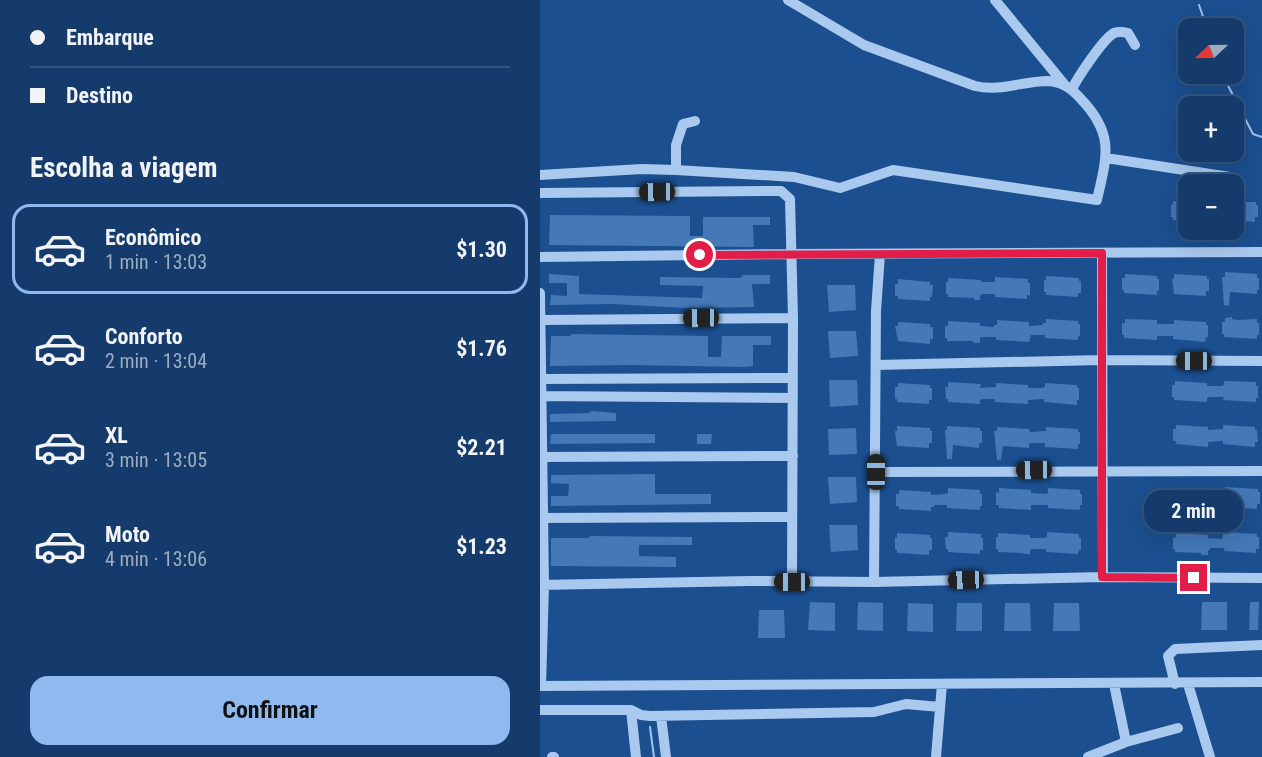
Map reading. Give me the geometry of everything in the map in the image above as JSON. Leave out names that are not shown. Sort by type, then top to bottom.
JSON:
[{"type":"street","points":[[788,0],[864,45],[975,86],[988,89],[1046,81],[1068,86]]},
{"type":"street","points":[[540,176],[642,169],[676,170],[794,177],[840,188],[892,171],[1097,200],[1106,158],[1101,125],[1091,109],[1068,86],[995,0]]},
{"type":"street","points":[[1068,86],[1114,33],[1123,31],[1128,33],[1135,45]]},
{"type":"street","points":[[676,170],[676,145],[683,124],[695,121]]},
{"type":"street","points":[[1106,158],[1210,174]]},
{"type":"street","points":[[540,193],[781,191],[790,199],[793,318],[792,582]]},
{"type":"street","points":[[540,257],[1262,252]]},
{"type":"street","points":[[1102,253],[1102,577]]},
{"type":"street","points":[[874,582],[876,310],[880,254]]},
{"type":"street","points":[[540,293],[542,518],[540,686],[1262,682]]},
{"type":"street","points":[[540,320],[793,318]]},
{"type":"street","points":[[876,366],[1101,360],[1262,361]]},
{"type":"street","points":[[541,379],[793,378]]},
{"type":"street","points":[[541,396],[793,398]]},
{"type":"street","points":[[541,457],[793,456]]},
{"type":"street","points":[[876,472],[1262,471]]},
{"type":"street","points":[[542,518],[792,516]]},
{"type":"street","points":[[542,585],[1102,577],[1262,579]]},
{"type":"street","points":[[1175,684],[1168,656],[1175,649],[1262,645]]},
{"type":"street","points":[[936,757],[942,684]]},
{"type":"street","points":[[1114,684],[1126,742]]},
{"type":"street","points":[[1188,684],[1210,757]]},
{"type":"street","points":[[540,710],[631,710],[641,715],[661,716],[874,712],[906,704],[940,707]]},
{"type":"street","points":[[631,710],[636,757]]},
{"type":"street","points":[[661,716],[666,757]]},
{"type":"street","points":[[1088,757],[1126,742],[1178,728]]},
{"type":"building","points":[[1173,201],[1178,201],[1178,220],[1173,220],[1171,217],[1171,205]]},
{"type":"building","points":[[1244,202],[1256,202],[1258,205],[1258,217],[1255,217],[1255,222],[1244,221]]},
{"type":"building","points":[[550,215],[690,216],[690,236],[703,236],[703,217],[770,217],[770,225],[753,225],[754,247],[549,245]]},
{"type":"building","points":[[1225,272],[1257,274],[1259,290],[1257,294],[1230,292],[1229,306],[1224,305],[1222,277],[1225,277]]},
{"type":"building","points":[[549,274],[579,276],[579,294],[702,298],[703,286],[660,285],[660,277],[740,278],[743,275],[770,275],[770,284],[752,284],[754,307],[550,305],[551,295],[567,296],[567,283],[549,283]]},
{"type":"building","points":[[1125,274],[1157,276],[1159,291],[1157,295],[1124,293],[1122,278],[1125,278]]},
{"type":"building","points":[[1174,274],[1207,276],[1209,291],[1206,291],[1206,296],[1174,294],[1172,278],[1174,279]]},
{"type":"building","points":[[1046,276],[1079,278],[1081,293],[1078,293],[1078,297],[1046,295],[1044,280]]},
{"type":"building","points":[[995,277],[1028,279],[1030,295],[1027,295],[1027,299],[983,294],[980,295],[980,300],[974,300],[974,298],[948,297],[946,294],[948,278],[995,282]]},
{"type":"building","points":[[898,279],[930,282],[930,285],[933,285],[930,301],[898,299],[898,296],[895,296],[895,284],[898,284]]},
{"type":"building","points":[[827,285],[855,285],[856,310],[829,312]]},
{"type":"building","points":[[1232,317],[1237,320],[1257,319],[1259,335],[1257,339],[1224,337],[1222,322],[1225,322],[1225,318]]},
{"type":"building","points":[[1046,319],[1078,321],[1080,336],[1078,340],[1031,335],[1029,342],[982,337],[980,343],[973,343],[973,341],[947,341],[945,338],[945,326],[948,326],[948,321],[980,323],[980,326],[994,327],[997,325],[997,320],[1029,322],[1029,326],[1043,325]]},
{"type":"building","points":[[1125,319],[1157,320],[1157,324],[1174,324],[1174,320],[1206,322],[1208,337],[1205,342],[1173,339],[1173,336],[1157,336],[1157,340],[1124,338],[1122,323],[1125,323]]},
{"type":"building","points":[[898,322],[930,324],[930,327],[933,327],[933,339],[930,339],[930,344],[898,341],[895,326],[898,326]]},
{"type":"building","points":[[828,331],[856,331],[858,356],[830,358]]},
{"type":"building","points":[[571,334],[708,336],[708,357],[721,357],[722,336],[771,336],[771,345],[753,345],[753,366],[746,367],[550,366],[551,336],[571,336]]},
{"type":"building","points":[[829,380],[857,380],[858,405],[830,407]]},
{"type":"building","points":[[1175,381],[1207,383],[1207,386],[1221,386],[1224,385],[1224,381],[1256,382],[1258,398],[1256,402],[1223,400],[1224,397],[1209,397],[1207,402],[1174,400],[1172,385],[1175,385]]},
{"type":"building","points":[[948,382],[981,384],[980,388],[996,387],[996,383],[1028,385],[1028,388],[1042,388],[1045,387],[1045,383],[1077,385],[1079,400],[1077,400],[1077,405],[1044,402],[1044,399],[1028,400],[1028,404],[995,402],[995,399],[982,399],[980,404],[948,402],[945,387],[948,387]]},
{"type":"building","points":[[898,383],[930,385],[932,400],[929,400],[929,404],[897,402],[895,387],[898,387]]},
{"type":"building","points":[[590,411],[616,413],[616,421],[550,422],[550,414],[590,413]]},
{"type":"building","points":[[1176,425],[1208,427],[1208,430],[1223,429],[1223,425],[1255,427],[1258,442],[1255,442],[1255,447],[1223,444],[1223,441],[1208,442],[1208,447],[1176,444],[1176,441],[1173,441],[1173,429],[1176,429]]},
{"type":"building","points":[[897,426],[930,428],[932,443],[929,443],[929,448],[897,446],[895,431],[897,431]]},
{"type":"building","points":[[947,426],[980,428],[982,443],[979,443],[979,448],[953,445],[952,459],[947,459],[945,430]]},
{"type":"building","points":[[997,427],[1029,429],[1030,432],[1046,431],[1046,427],[1078,429],[1080,444],[1078,444],[1078,449],[1045,447],[1045,443],[1031,443],[1029,448],[1003,446],[1001,460],[997,460],[994,431],[997,431]]},
{"type":"building","points":[[856,428],[857,454],[829,455],[828,429]]},
{"type":"building","points":[[551,434],[655,434],[655,443],[550,444]]},
{"type":"building","points":[[697,434],[712,434],[711,444],[697,444]]},
{"type":"building","points":[[655,474],[655,494],[711,494],[711,504],[551,506],[551,496],[568,496],[569,484],[551,483],[551,475]]},
{"type":"building","points":[[828,477],[856,477],[857,502],[830,504]]},
{"type":"building","points":[[1225,487],[1258,489],[1260,504],[1257,504],[1257,509],[1225,507],[1225,503],[1210,503],[1208,510],[1201,510],[1201,508],[1175,508],[1173,504],[1173,492],[1176,492],[1176,488],[1223,493]]},
{"type":"building","points":[[948,488],[980,490],[982,506],[980,510],[947,508],[947,505],[934,505],[931,511],[899,509],[899,506],[896,506],[896,494],[899,494],[899,490],[931,492],[931,495],[948,493]]},
{"type":"building","points":[[999,488],[1031,490],[1031,493],[1045,494],[1048,493],[1048,488],[1080,490],[1082,505],[1080,505],[1080,510],[1048,508],[1048,505],[1031,505],[1031,510],[999,508],[999,505],[996,505],[996,492],[999,493]]},
{"type":"building","points":[[829,525],[857,525],[858,550],[831,552]]},
{"type":"building","points":[[948,532],[981,534],[983,550],[980,550],[980,554],[948,552],[945,537],[948,537]]},
{"type":"building","points":[[1047,532],[1079,534],[1081,550],[1078,554],[1033,549],[1030,550],[1030,554],[1023,554],[998,552],[996,549],[998,533],[1044,538],[1047,537]]},
{"type":"building","points":[[1224,532],[1257,534],[1259,549],[1256,549],[1256,553],[1210,548],[1208,555],[1201,555],[1201,553],[1175,552],[1173,549],[1173,538],[1176,537],[1176,533],[1208,535],[1208,538],[1222,539]]},
{"type":"building","points":[[897,533],[930,535],[932,550],[929,550],[929,555],[897,553],[895,537],[897,538]]},
{"type":"building","points":[[591,536],[692,537],[692,545],[639,545],[639,556],[676,557],[676,567],[551,566],[551,538],[588,538]]},
{"type":"building","points":[[810,602],[835,603],[835,631],[808,630]]},
{"type":"building","points":[[858,602],[883,603],[883,631],[857,630]]},
{"type":"building","points":[[1202,602],[1227,602],[1227,630],[1201,630]]},
{"type":"building","points":[[1250,602],[1259,602],[1258,630],[1249,630]]},
{"type":"building","points":[[908,603],[933,604],[933,632],[907,631]]},
{"type":"building","points":[[957,603],[982,603],[982,631],[956,631]]},
{"type":"building","points":[[1005,603],[1030,603],[1031,631],[1004,631]]},
{"type":"building","points":[[1054,603],[1079,603],[1080,631],[1053,631]]},
{"type":"building","points":[[759,610],[784,610],[785,638],[758,638]]},
{"type":"waterway","points":[[1199,5],[1204,18]]},
{"type":"waterway","points":[[1227,84],[1253,134],[1262,137]]},
{"type":"waterway","points":[[650,727],[654,757]]},
{"type":"route","points":[[700,255],[1102,253],[1102,577],[1194,578]]}]
